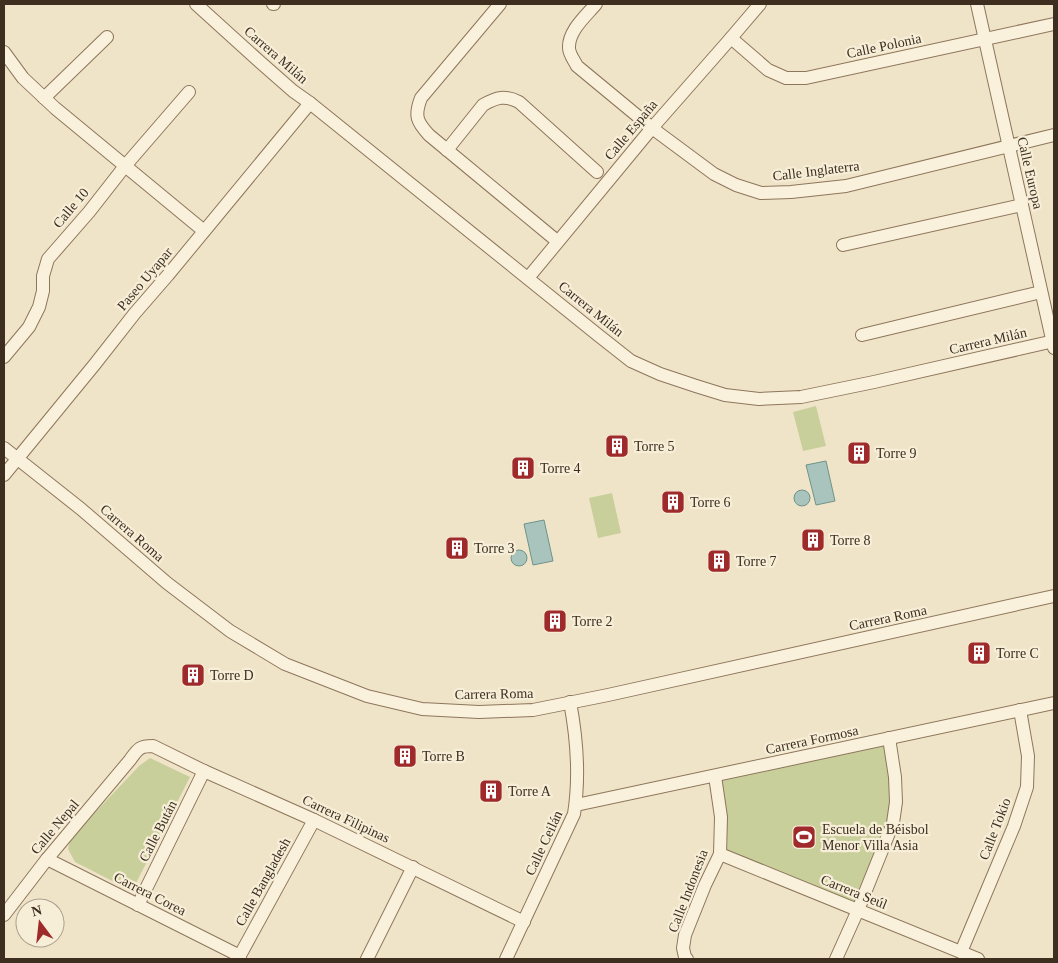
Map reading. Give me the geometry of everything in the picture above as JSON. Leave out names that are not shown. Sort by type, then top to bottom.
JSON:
[{"type":"street","name":"Carrera Milán","points":[[196,4],[287,86],[598,335],[631,361],[660,374],[725,395],[759,399],[800,397],[1054,343]]},
{"type":"street","points":[[500,4],[421,98],[417,107],[417,115],[420,125],[429,135],[558,241]]},
{"type":"street","name":"Calle Inglaterra","points":[[596,4],[575,28],[570,37],[569,48],[577,66],[652,128],[714,174],[736,185],[762,193],[846,186],[1054,135]]},
{"type":"street","name":"Calle España","points":[[528,278],[652,128],[760,4]]},
{"type":"street","name":"Calle Europa","points":[[977,4],[1054,343]]},
{"type":"street","name":"Calle Polonia","points":[[731,38],[768,70],[786,78],[806,78],[1054,24]]},
{"type":"street","points":[[44,98],[107,37]]},
{"type":"street","points":[[4,52],[23,78],[44,98],[204,231]]},
{"type":"street","name":"Calle 10","points":[[5,353],[29,327],[39,307],[43,291],[43,276],[48,259],[189,92]]},
{"type":"street","points":[[446,150],[483,105],[491,100],[510,98],[519,102],[597,172]]},
{"type":"street","name":"Paseo Uyapar","points":[[4,475],[135,313],[310,103]]},
{"type":"street","points":[[843,245],[1022,205]]},
{"type":"street","points":[[862,335],[1041,292]]},
{"type":"street","name":"Carrera Roma","points":[[4,448],[81,509],[167,583],[230,631],[285,664],[367,696],[422,709],[479,712],[533,710],[1054,596]]},
{"type":"street","name":"Calle Ceilán","points":[[506,959],[574,814],[578,791],[577,758],[570,702]]},
{"type":"street","name":"Carrera Formosa","points":[[576,805],[1054,703]]},
{"type":"street","name":"Calle Tokio","points":[[960,952],[1014,826],[1027,787],[1028,756],[1020,710]]},
{"type":"street","points":[[836,959],[893,823],[896,794],[889,738]]},
{"type":"street","name":"Calle Nepal","points":[[4,915],[138,749],[144,746],[153,746]]},
{"type":"street","name":"Carrera Filipinas","points":[[153,746],[314,820],[524,922]]},
{"type":"street","name":"Calle Bután","points":[[138,905],[204,771]]},
{"type":"street","name":"Calle Indonesia","points":[[686,958],[682,948],[685,935],[705,884],[720,854],[721,817],[715,776]]},
{"type":"street","name":"Calle Bangladesh","points":[[239,958],[314,820]]},
{"type":"street","name":"Carrera Seúl","points":[[720,854],[978,959]]},
{"type":"street","name":"Carrera Corea","points":[[47,860],[239,958]]},
{"type":"street","points":[[367,959],[413,867]]},
{"type":"green space","points":[[816,406],[826,446],[803,451],[793,412]]},
{"type":"green space","points":[[612,493],[621,533],[598,538],[589,498]]},
{"type":"green space","name":"Escuela de Béisbol Menor Villa Asia","points":[[888,741],[894,802],[856,907],[722,852],[717,777]]},
{"type":"green space","points":[[150,758],[190,777],[132,891],[75,862],[68,849],[70,839],[139,766]]},
{"type":"water","points":[[826,461],[835,501],[816,505],[806,465]]},
{"type":"water","points":[[802,490],[810,498],[802,506],[794,498]]},
{"type":"water","points":[[544,520],[553,561],[533,565],[524,524]]},
{"type":"water","points":[[519,550],[527,558],[519,566],[511,558]]},
{"type":"place","name":"Torre 5","points":[[617,446]]},
{"type":"place","name":"Torre 9","points":[[859,453]]},
{"type":"place","name":"Torre 4","points":[[523,468]]},
{"type":"place","name":"Torre 6","points":[[673,502]]},
{"type":"place","name":"Torre 8","points":[[813,540]]},
{"type":"place","name":"Torre 3","points":[[457,548]]},
{"type":"place","name":"Torre 7","points":[[719,561]]},
{"type":"place","name":"Torre 2","points":[[555,621]]},
{"type":"place","name":"Torre C","points":[[979,653]]},
{"type":"place","name":"Torre D","points":[[193,675]]},
{"type":"place","name":"Torre B","points":[[405,756]]},
{"type":"place","name":"Torre A","points":[[491,791]]},
{"type":"place","name":"Escuela de Béisbol Menor Villa Asia","points":[[804,837]]}]
